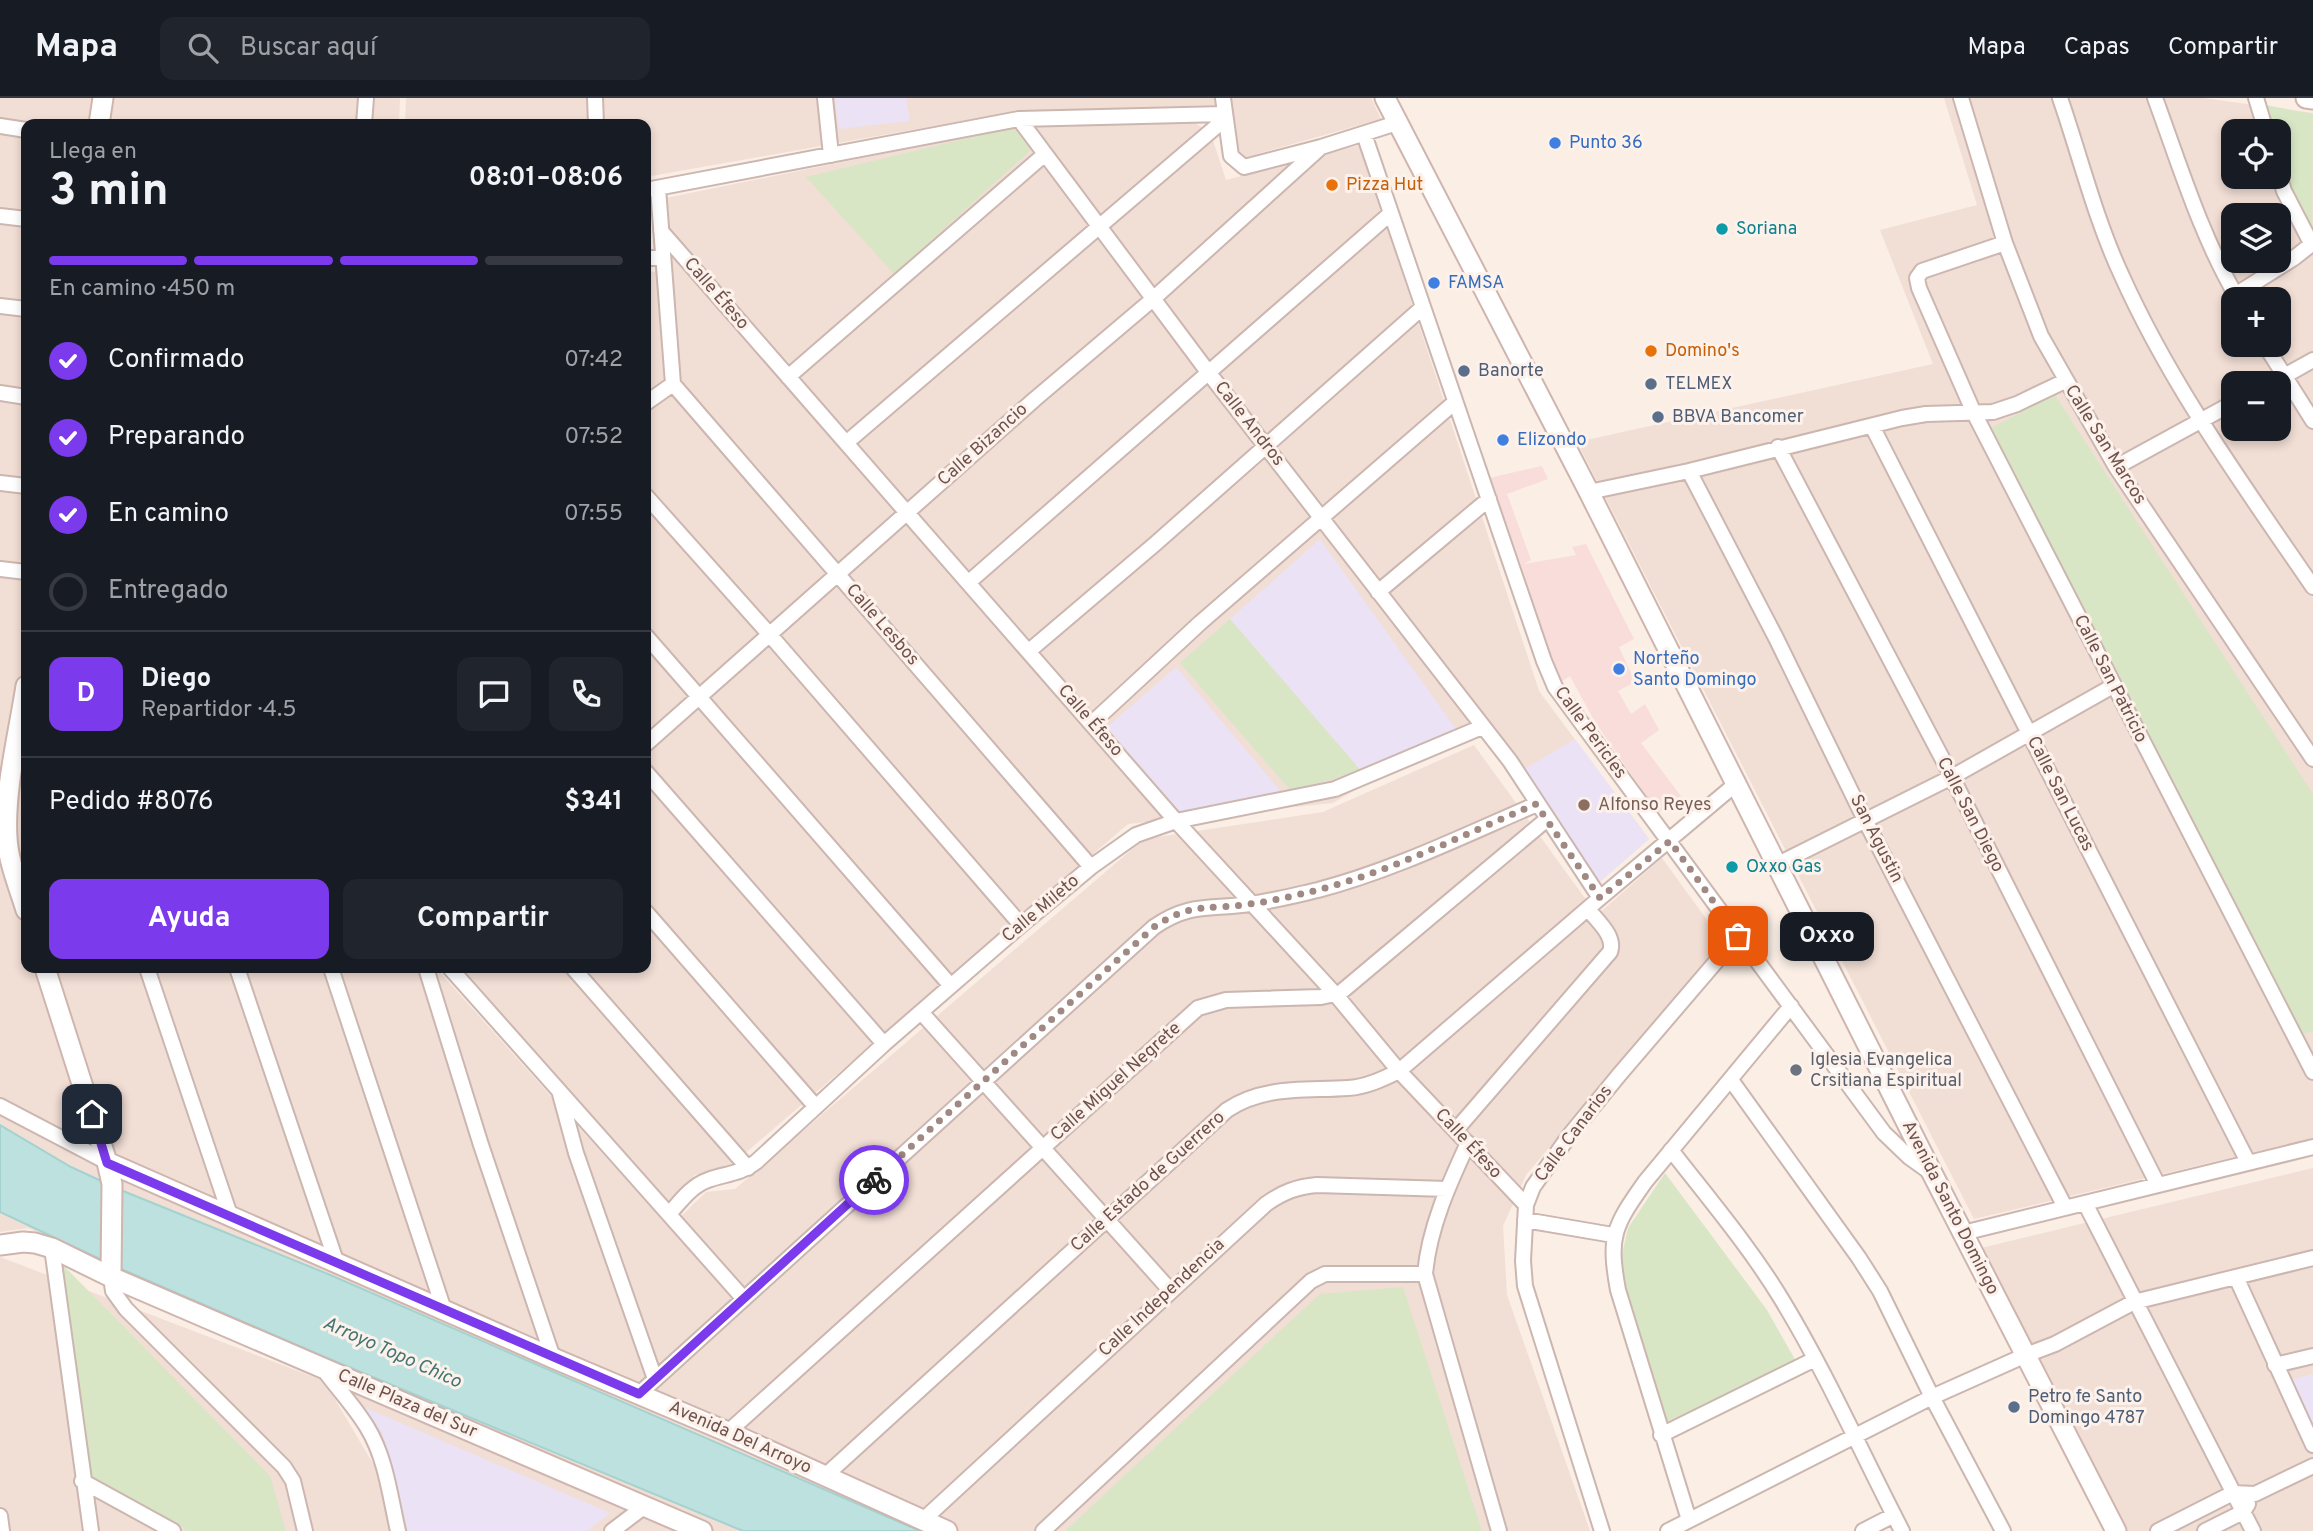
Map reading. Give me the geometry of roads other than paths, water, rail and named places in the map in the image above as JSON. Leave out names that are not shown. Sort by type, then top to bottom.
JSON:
[{"type":"street","points":[[100,119],[103,98]]},
{"type":"street","points":[[364,119],[366,98]]},
{"type":"street","points":[[595,98],[596,119]]},
{"type":"street","points":[[825,98],[831,155]]},
{"type":"street","points":[[1223,98],[1231,156],[1244,167],[1321,148],[1397,124]]},
{"type":"street","name":"Avenida Santo Domingo","points":[[1385,98],[1589,492],[1932,1173],[2116,1531]]},
{"type":"street","name":"Calle San Marcos","points":[[1961,98],[2005,243],[2041,336],[2116,467],[2313,760]]},
{"type":"street","points":[[2060,98],[2120,273],[2200,420],[2313,587]]},
{"type":"street","points":[[2155,98],[2198,217],[2231,287]]},
{"type":"street","points":[[2256,98],[2262,119]]},
{"type":"street","points":[[2306,98],[2313,99]]},
{"type":"street","points":[[651,399],[673,384],[661,230],[652,189],[724,173],[1019,119],[1225,116]]},
{"type":"street","points":[[846,443],[1225,116]]},
{"type":"street","name":"Calle Andros","points":[[1019,119],[1208,372],[1510,761],[1546,820],[1600,898]]},
{"type":"street","points":[[0,126],[21,129]]},
{"type":"street","name":"Calle Pericles","points":[[1364,134],[1555,687],[1884,1133],[1909,1157],[1932,1173]]},
{"type":"street","name":"Calle Bizancio","points":[[651,740],[1321,148]]},
{"type":"street","points":[[788,377],[1045,154]]},
{"type":"street","points":[[2250,287],[2312,244],[2283,189]]},
{"type":"street","points":[[969,582],[1391,213]]},
{"type":"street","points":[[0,216],[21,218]]},
{"type":"street","name":"Calle Éfeso","points":[[661,230],[1176,821],[1336,995],[1399,1071],[1468,1143],[1525,1213]]},
{"type":"street","name":"Calle San Patricio","points":[[2005,243],[1922,271],[1917,282],[1974,413],[2113,686],[2307,1045],[2313,1072]]},
{"type":"street","points":[[651,258],[663,258]]},
{"type":"street","points":[[0,306],[21,308]]},
{"type":"street","points":[[1029,651],[1155,544],[1423,307]]},
{"type":"street","points":[[2291,373],[2313,360]]},
{"type":"street","points":[[1589,492],[1926,414],[1993,412],[2017,404],[2065,381]]},
{"type":"street","name":"Calle Lesbos","points":[[673,384],[1091,867]]},
{"type":"street","points":[[0,393],[21,396]]},
{"type":"street","points":[[2291,395],[2313,421]]},
{"type":"street","points":[[1092,723],[1200,623],[1455,402]]},
{"type":"street","points":[[2116,467],[2221,409]]},
{"type":"street","name":"Calle San Lucas","points":[[1872,426],[2248,1162]]},
{"type":"street","name":"Calle San Diego","points":[[1777,447],[1952,777],[2158,1185]]},
{"type":"street","name":"San Agustin","points":[[1689,471],[1776,638],[1865,820],[2066,1207]]},
{"type":"street","points":[[0,483],[21,485]]},
{"type":"street","points":[[1378,592],[1489,499]]},
{"type":"street","points":[[651,502],[1021,925]]},
{"type":"street","points":[[0,569],[21,571]]},
{"type":"street","points":[[651,642],[951,986]]},
{"type":"street","points":[[1778,864],[1952,777],[2113,686]]},
{"type":"street","points":[[21,717],[8,800],[7,838],[21,894]]},
{"type":"street","name":"Calle Mileto","points":[[669,1214],[696,1186],[748,1168],[884,1044],[1021,925],[1091,867],[1136,835],[1176,821],[1335,789],[1482,727]]},
{"type":"street","points":[[651,778],[884,1044]]},
{"type":"street","name":"Calle Estado de Guerrero","points":[[825,1476],[1107,1218],[1239,1102],[1277,1091],[1350,1088],[1374,1082],[1399,1071],[1737,783]]},
{"type":"street","points":[[639,1394],[1154,927],[1170,916],[1184,910],[1250,904],[1358,878],[1536,804]]},
{"type":"street","points":[[1336,995],[1546,820]]},
{"type":"street","points":[[1455,1130],[1610,952],[1610,937],[1588,909]]},
{"type":"street","points":[[651,918],[816,1107]]},
{"type":"street","name":"Calle Canarios","points":[[1602,1531],[1525,1286],[1525,1213],[1534,1187],[1569,1136],[1738,936]]},
{"type":"street","points":[[47,973],[112,1184],[113,1291],[126,1309],[284,1467],[293,1481],[305,1531]]},
{"type":"street","points":[[149,973],[232,1218]]},
{"type":"street","points":[[239,973],[337,1264]]},
{"type":"street","points":[[333,973],[444,1310]]},
{"type":"street","points":[[428,973],[481,1145],[553,1358]]},
{"type":"street","points":[[454,973],[744,1298]]},
{"type":"street","points":[[577,973],[748,1168]]},
{"type":"street","name":"Calle Miguel Negrete","points":[[728,1432],[1198,1009],[1226,1000],[1336,995]]},
{"type":"street","points":[[1689,1520],[1618,1290],[1613,1264],[1613,1235],[1626,1209],[1671,1150],[1791,1006]]},
{"type":"street","points":[[921,1012],[1170,1290]]},
{"type":"street","points":[[1731,1080],[1880,1291],[1931,1397],[2003,1531]]},
{"type":"street","points":[[558,1089],[576,1153],[655,1379]]},
{"type":"street","points":[[0,1106],[107,1163]]},
{"type":"street","points":[[1468,1143],[1447,1189],[1425,1274],[1499,1531]]},
{"type":"street","points":[[1963,1233],[2313,1147]]},
{"type":"street","points":[[1671,1150],[1781,1298],[1902,1531]]},
{"type":"street","name":"Avenida Del Arroyo","points":[[107,1163],[728,1432],[947,1531]]},
{"type":"street","name":"Calle Independencia","points":[[923,1520],[1266,1204],[1289,1190],[1317,1185],[1447,1189]]},
{"type":"street","points":[[2085,1203],[2253,1531]]},
{"type":"street","points":[[1525,1213],[1613,1235]]},
{"type":"street","name":"Calle Plaza del Sur","points":[[0,1245],[23,1241],[52,1248],[111,1277],[702,1531]]},
{"type":"street","points":[[52,1248],[91,1531]]},
{"type":"street","points":[[1668,1531],[1931,1397],[2026,1354],[2055,1345],[2134,1302],[2313,1258]]},
{"type":"street","points":[[1043,1531],[1311,1281],[1325,1274],[1425,1274]]},
{"type":"street","points":[[2235,1277],[2313,1446]]},
{"type":"street","points":[[2275,1365],[2313,1356]]},
{"type":"street","points":[[1661,1435],[1815,1359]]},
{"type":"street","points":[[322,1368],[366,1425],[376,1444],[398,1531]]},
{"type":"street","points":[[2158,1531],[2233,1493],[2255,1494],[2313,1466]]},
{"type":"street","points":[[82,1481],[173,1531]]},
{"type":"street","points":[[2205,1531],[2243,1511],[2255,1494]]},
{"type":"street","points":[[612,1531],[645,1506]]},
{"type":"street","points":[[1863,1531],[1894,1515]]},
{"type":"street","points":[[0,1516],[2,1531]]},
{"type":"water","name":"Arroyo Topo Chico","points":[[0,1125],[71,1167],[123,1191],[328,1274],[920,1531],[743,1531],[327,1358],[119,1268],[0,1212]]},
{"type":"place","name":"Punto 36","points":[[1555,143]]},
{"type":"place","name":"Pizza Hut","points":[[1332,185]]},
{"type":"place","name":"Soriana","points":[[1722,229]]},
{"type":"place","name":"FAMSA","points":[[1434,283]]},
{"type":"place","name":"Domino's","points":[[1651,351]]},
{"type":"place","name":"Banorte","points":[[1464,371]]},
{"type":"place","name":"TELMEX","points":[[1651,384]]},
{"type":"place","name":"BBVA Bancomer","points":[[1658,417]]},
{"type":"place","name":"Elizondo","points":[[1503,440]]},
{"type":"place","name":"Norteño Santo Domingo","points":[[1619,669]]},
{"type":"place","name":"Alfonso Reyes","points":[[1584,805]]},
{"type":"place","name":"Oxxo Gas","points":[[1732,867]]},
{"type":"place","name":"Oxxo","points":[[1738,936]]},
{"type":"place","name":"Iglesia Evangelica Crsitiana Espiritual","points":[[1796,1070]]},
{"type":"place","name":"Petro fe Santo Domingo 4787","points":[[2014,1407]]}]
